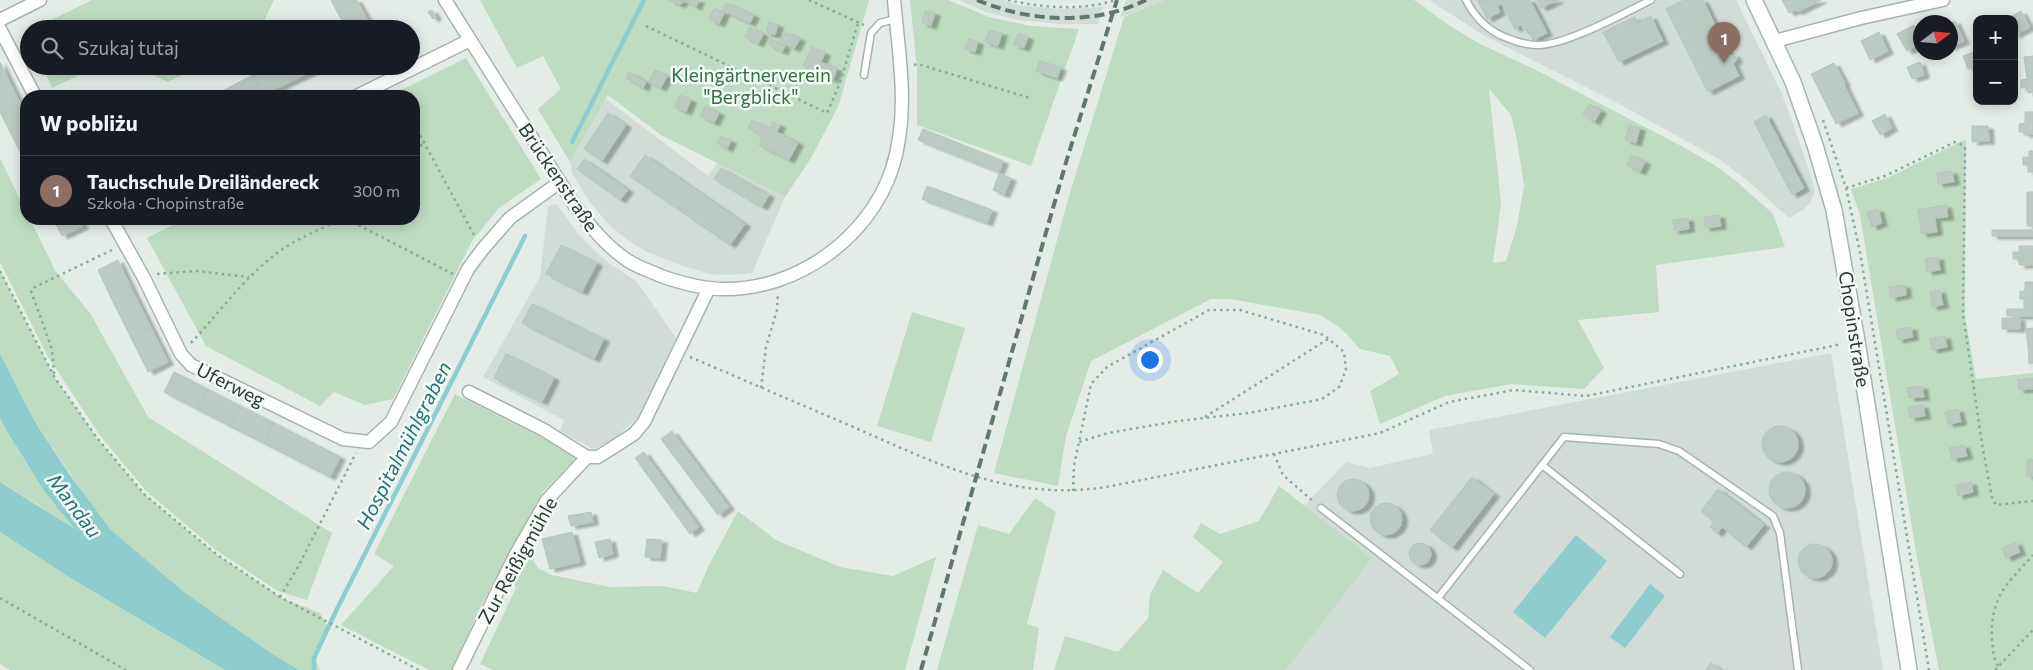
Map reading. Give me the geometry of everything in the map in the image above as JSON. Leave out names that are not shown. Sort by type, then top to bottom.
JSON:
[{"type":"main road","name":"Chopinstraße","points":[[1754,0],[1775,41],[1799,100],[1832,202],[1857,342],[1908,670]]},
{"type":"street","points":[[0,20],[40,0]]},
{"type":"street","name":"Brückenstraße","points":[[445,0],[590,226],[628,261],[670,279],[709,288],[744,288],[782,278],[819,260],[850,236],[865,220],[875,204],[892,168],[902,116],[900,64],[894,0]]},
{"type":"street","points":[[1775,41],[1861,18],[1943,0]]},
{"type":"street","points":[[0,29],[20,67]]},
{"type":"street","points":[[420,65],[470,40]]},
{"type":"street","points":[[24,75],[32,90]]},
{"type":"street","points":[[369,90],[399,75]]},
{"type":"street","points":[[362,441],[369,442],[391,422],[463,279],[482,250],[510,218],[560,182]]},
{"type":"street","name":"Uferweg","points":[[114,225],[144,278],[181,354],[191,365],[343,439],[362,441]]},
{"type":"street","name":"Zur Reißigmühle","points":[[458,670],[516,554],[547,500],[587,457],[598,457],[634,434],[644,422],[680,352],[709,288]]},
{"type":"street","points":[[469,392],[544,430],[587,457]]},
{"type":"lane","points":[[1466,0],[1486,28],[1514,42],[1538,46],[1563,40],[1588,30],[1651,0]]},
{"type":"lane","points":[[864,75],[871,33],[880,23],[895,19]]},
{"type":"lane","points":[[1438,598],[1564,438],[1659,444],[1679,451],[1773,516],[1780,532],[1798,670]]},
{"type":"lane","points":[[1542,465],[1680,574]]},
{"type":"lane","points":[[1321,508],[1529,670]]},
{"type":"path","points":[[809,0],[875,29]]},
{"type":"path","points":[[1008,0],[1029,5],[1064,7],[1096,6],[1116,0]]},
{"type":"path","points":[[646,26],[827,113],[840,83],[858,23]]},
{"type":"path","points":[[912,65],[918,64],[1030,98]]},
{"type":"path","points":[[420,136],[482,250]]},
{"type":"path","points":[[1929,670],[1867,289],[1846,188],[1885,176],[1955,142],[1963,145],[1965,148],[1962,314],[1992,497],[1996,505],[2033,501]]},
{"type":"path","points":[[420,146],[424,144]]},
{"type":"path","points":[[181,354],[250,277],[273,255],[298,240],[329,225]]},
{"type":"path","points":[[356,225],[463,279]]},
{"type":"path","points":[[55,378],[52,349],[31,291],[33,288],[124,244]]},
{"type":"path","points":[[0,271],[55,378],[97,438],[145,495],[216,554],[280,597],[318,619],[419,670]]},
{"type":"path","points":[[144,278],[161,272],[196,271],[250,277]]},
{"type":"path","points":[[761,388],[766,348],[777,310],[778,291]]},
{"type":"path","points":[[1073,491],[1074,466],[1091,384],[1107,367],[1209,310],[1240,310],[1324,335],[1344,352],[1346,370],[1339,388],[1322,399],[1249,413],[1108,433],[1079,442]]},
{"type":"path","points":[[1204,418],[1328,339]]},
{"type":"path","points":[[680,352],[935,463],[1009,486],[1035,490],[1073,491],[1106,487],[1380,433],[1449,402],[1514,390],[1586,396],[1857,342]]},
{"type":"path","points":[[280,597],[298,567],[362,441]]},
{"type":"path","points":[[1274,454],[1283,475],[1310,499]]},
{"type":"path","points":[[1998,666],[1993,652],[1992,630],[1993,614],[1997,600],[2004,587],[2033,555]]},
{"type":"path","points":[[0,598],[126,670]]},
{"type":"path","points":[[1995,670],[2033,630]]},
{"type":"shaded area","points":[[960,0],[1003,0],[1018,5],[1061,9],[1103,7],[1098,24],[1061,24],[1018,20],[986,12]]},
{"type":"shaded area","points":[[1126,0],[1165,0],[1120,18]]},
{"type":"shaded area","points":[[1429,0],[1736,0],[1782,94],[1815,190],[1810,203],[1789,218],[1748,181],[1719,159],[1621,105],[1485,36]]},
{"type":"shaded area","points":[[606,99],[708,176],[717,163],[785,197],[752,273],[710,274],[647,252],[610,226],[589,201],[572,173],[570,162]]},
{"type":"shaded area","points":[[557,204],[578,234],[602,258],[637,282],[676,338],[638,417],[613,440],[593,449],[560,431],[564,420],[483,377],[540,277],[548,206]]},
{"type":"shaded area","points":[[1831,353],[1883,670],[1286,670],[1371,558],[1304,506],[1346,462],[1369,468],[1433,454],[1429,430]]},
{"type":"green space","points":[[92,0],[274,0],[264,20],[51,20]]},
{"type":"green space","name":"Kleingärtnerverein \"Bergblick\"","points":[[480,0],[869,0],[838,107],[811,158],[785,197],[661,135],[608,95],[570,162],[538,109],[561,89],[543,56],[517,68]]},
{"type":"green space","points":[[910,0],[948,0],[989,17],[1030,26],[1079,29],[1031,166],[917,125],[917,69]]},
{"type":"green space","points":[[1165,0],[1414,0],[1450,26],[1480,44],[1534,69],[1716,166],[1773,214],[1785,247],[1656,265],[1659,312],[1578,320],[1604,368],[1584,389],[1511,384],[1445,396],[1380,424],[1370,391],[1399,374],[1390,356],[1360,349],[1342,329],[1320,315],[1230,299],[1211,299],[1091,361],[1066,436],[1058,486],[994,473],[1069,196],[1124,17]],"holes":[[[1489,89],[1511,115],[1524,186],[1517,226],[1506,261],[1493,263],[1501,203]]]},
{"type":"green space","points":[[466,58],[541,179],[499,208],[472,241],[393,399],[365,405],[334,392],[320,406],[206,346],[147,238],[172,225],[420,225],[420,90],[401,90]]},
{"type":"green space","points":[[47,75],[79,75],[52,88]]},
{"type":"green space","points":[[153,75],[182,75],[168,82]]},
{"type":"green space","points":[[1964,140],[1966,141],[1965,316],[1976,379],[2033,373],[2033,670],[1939,670],[1917,557],[1860,215],[1851,189],[1887,178]]},
{"type":"green space","points":[[0,158],[20,200],[20,225],[33,225],[56,272],[90,313],[148,417],[332,533],[307,600],[278,591],[216,550],[146,491],[99,434],[47,355],[0,262]]},
{"type":"green space","points":[[0,271],[55,378],[97,438],[145,495],[216,554],[282,598],[320,613],[328,627],[314,658],[320,670],[299,670],[271,653],[184,592],[110,529],[99,516],[35,422],[0,354]]},
{"type":"green space","points":[[912,312],[965,328],[931,442],[877,426]]},
{"type":"green space","points":[[455,394],[578,456],[542,493],[477,614],[452,670],[429,670],[341,625],[394,566],[374,554]]},
{"type":"green space","points":[[0,418],[36,476],[77,531],[0,482]]},
{"type":"green space","points":[[1279,486],[1372,558],[1286,670],[1054,670],[1065,636],[1118,652],[1148,618],[1150,595],[1163,570],[1198,593],[1223,562],[1193,537],[1201,523],[1220,534],[1259,521]]},
{"type":"green space","points":[[1035,498],[1056,512],[1027,624],[1039,628],[1033,670],[937,670],[978,525],[1009,534]]},
{"type":"green space","points":[[738,511],[776,540],[840,567],[893,576],[936,557],[905,670],[493,670],[480,664],[516,588],[511,575],[526,547],[538,568],[552,575],[610,587],[663,586],[697,593],[708,567]]},
{"type":"green space","points":[[0,532],[69,577],[225,670],[10,670],[0,664]]},
{"type":"water","name":"Mandau","points":[[0,354],[35,422],[70,475],[110,529],[184,592],[271,653],[299,670],[225,670],[69,577],[0,532],[0,482],[75,529],[45,492],[0,418]]},
{"type":"water","points":[[1576,535],[1607,561],[1545,638],[1513,612]]},
{"type":"water","points":[[1650,584],[1665,596],[1625,648],[1610,637]]},
{"type":"building","points":[[331,0],[357,0],[357,1],[337,12]]},
{"type":"building","points":[[669,0],[683,0],[680,5]]},
{"type":"building","points":[[683,0],[699,0],[696,7]]},
{"type":"building","points":[[1478,0],[1530,0],[1547,33],[1533,40],[1528,29],[1524,31],[1521,25],[1515,29],[1502,4],[1497,6],[1500,12],[1487,19]]},
{"type":"building","points":[[1537,0],[1558,0],[1541,8]]},
{"type":"building","points":[[1684,0],[1703,0],[1730,56],[1734,54],[1737,60],[1733,63],[1739,76],[1708,92],[1666,9]]},
{"type":"building","points":[[1782,0],[1821,0],[1797,12],[1796,10],[1789,13]]},
{"type":"building","points":[[357,1],[368,20],[342,20],[337,12]]},
{"type":"building","points":[[726,3],[754,15],[750,23],[723,11]]},
{"type":"building","points":[[714,8],[724,13],[719,24],[709,19]]},
{"type":"building","points":[[432,10],[436,17],[433,19],[428,12]]},
{"type":"building","points":[[925,11],[935,13],[931,26],[922,23]]},
{"type":"building","points":[[2021,11],[2030,27],[2018,33],[2018,15],[2014,15]]},
{"type":"building","points":[[1651,16],[1663,41],[1619,62],[1603,32],[1635,17],[1637,23]]},
{"type":"building","points":[[769,22],[778,25],[775,35],[766,33]]},
{"type":"building","points":[[1913,26],[1913,48],[1907,51],[1897,34]]},
{"type":"building","points":[[750,27],[763,34],[758,44],[745,37]]},
{"type":"building","points":[[1958,28],[1964,41],[1958,44]]},
{"type":"building","points":[[989,30],[1002,33],[998,46],[985,42]]},
{"type":"building","points":[[786,32],[800,39],[794,49],[781,41]]},
{"type":"building","points":[[1879,32],[1888,51],[1870,60],[1861,41]]},
{"type":"building","points":[[1018,33],[1028,37],[1024,48],[1014,45]]},
{"type":"building","points":[[771,39],[785,46],[782,52],[769,45]]},
{"type":"building","points":[[969,39],[978,42],[975,52],[965,49]]},
{"type":"building","points":[[812,47],[825,53],[821,62],[837,69],[833,80],[803,66]]},
{"type":"building","points":[[1973,52],[1973,67],[1968,69],[1963,56]]},
{"type":"building","points":[[2033,56],[2033,71],[2026,72],[2024,57]]},
{"type":"building","points":[[1040,61],[1061,68],[1057,78],[1036,71]]},
{"type":"building","points":[[0,62],[15,93],[0,101]]},
{"type":"building","points":[[1920,62],[1924,75],[1912,79],[1907,67]]},
{"type":"building","points":[[1834,63],[1845,83],[1847,91],[1825,102],[1811,74]]},
{"type":"building","points":[[655,70],[667,76],[661,88],[649,82]]},
{"type":"building","points":[[2033,71],[2033,92],[2028,93],[2028,87],[2021,88],[2021,80],[2027,79],[2026,72]]},
{"type":"building","points":[[629,72],[646,82],[643,88],[626,78]]},
{"type":"building","points":[[253,75],[289,75],[292,81],[273,90],[260,90]]},
{"type":"building","points":[[253,75],[260,90],[224,90]]},
{"type":"building","points":[[289,75],[304,75],[292,81]]},
{"type":"building","points":[[1847,91],[1858,113],[1836,124],[1825,102]]},
{"type":"building","points":[[15,93],[20,103],[20,132],[12,136],[0,112],[0,101]]},
{"type":"building","points":[[680,95],[691,100],[686,112],[674,107]]},
{"type":"building","points":[[1590,104],[1601,111],[1594,122],[1583,114]]},
{"type":"building","points":[[705,106],[719,113],[714,123],[700,116]]},
{"type":"building","points":[[2025,112],[2033,112],[2033,134],[2019,132],[2019,124],[2025,123]]},
{"type":"building","points":[[608,113],[626,125],[602,161],[584,149]]},
{"type":"building","points":[[1885,114],[1892,128],[1880,135],[1872,121]]},
{"type":"building","points":[[1766,115],[1804,188],[1792,195],[1754,122]]},
{"type":"building","points":[[752,120],[769,129],[773,122],[780,125],[777,132],[798,143],[789,160],[759,145],[763,136],[748,128]]},
{"type":"building","points":[[1629,125],[1640,128],[1636,143],[1625,140]]},
{"type":"building","points":[[1972,126],[1988,126],[1989,141],[1972,142]]},
{"type":"building","points":[[923,129],[1003,161],[999,172],[918,140]]},
{"type":"building","points":[[20,132],[20,152],[12,136]]},
{"type":"building","points":[[721,136],[731,141],[727,149],[717,143]]},
{"type":"building","points":[[2029,151],[2033,151],[2033,172],[2028,172],[2028,165],[2023,165],[2023,157],[2029,157]]},
{"type":"building","points":[[645,155],[745,224],[730,245],[630,176]]},
{"type":"building","points":[[1631,155],[1645,162],[1640,172],[1627,165]]},
{"type":"building","points":[[584,159],[628,190],[620,200],[577,169]]},
{"type":"building","points":[[721,168],[769,195],[762,207],[714,179]]},
{"type":"building","points":[[1952,171],[1954,182],[1938,184],[1937,173]]},
{"type":"building","points":[[999,174],[1011,178],[1004,195],[993,190]]},
{"type":"building","points":[[927,186],[992,210],[987,223],[922,199]]},
{"type":"building","points":[[2027,192],[2033,192],[2033,208],[2027,208]]},
{"type":"building","points":[[1946,205],[1948,217],[1935,218],[1937,232],[1922,234],[1918,210]]},
{"type":"building","points":[[2027,208],[2033,208],[2033,226],[2027,226]]},
{"type":"building","points":[[1878,209],[1882,223],[1872,227],[1867,212]]},
{"type":"building","points":[[1719,215],[1721,226],[1705,228],[1704,217]]},
{"type":"building","points":[[1688,218],[1689,229],[1674,231],[1673,220]]},
{"type":"building","points":[[56,225],[83,226],[62,236]]},
{"type":"building","points":[[1992,230],[2033,230],[2033,236],[1992,236]]},
{"type":"building","points":[[561,245],[597,263],[582,292],[546,274]]},
{"type":"building","points":[[2019,246],[2033,246],[2033,265],[2019,265],[2020,259],[2013,259],[2013,252],[2019,252]]},
{"type":"building","points":[[1938,257],[1940,270],[1927,272],[1925,259]]},
{"type":"building","points":[[118,260],[134,294],[114,304],[98,270]]},
{"type":"building","points":[[2025,282],[2033,282],[2033,308],[2024,308],[2024,299],[2020,299],[2020,291],[2025,291]]},
{"type":"building","points":[[1905,285],[1906,295],[1891,298],[1889,287]]},
{"type":"building","points":[[1940,290],[1943,305],[1932,307],[1930,292]]},
{"type":"building","points":[[134,294],[151,328],[131,338],[114,304]]},
{"type":"building","points":[[532,304],[604,339],[594,359],[522,323]]},
{"type":"building","points":[[2007,309],[2033,309],[2033,316],[2007,316]]},
{"type":"building","points":[[2002,318],[2020,318],[2020,329],[2002,329]]},
{"type":"building","points":[[1911,327],[1913,337],[1898,340],[1896,330]]},
{"type":"building","points":[[151,328],[168,362],[148,372],[131,338]]},
{"type":"building","points":[[2033,328],[2033,346],[2028,346],[2026,329]]},
{"type":"building","points":[[1945,336],[1947,347],[1932,350],[1930,339]]},
{"type":"building","points":[[2028,346],[2033,346],[2033,363],[2029,364]]},
{"type":"building","points":[[506,354],[554,378],[542,402],[494,378]]},
{"type":"building","points":[[174,372],[207,389],[197,409],[164,392]]},
{"type":"building","points":[[2033,378],[2033,389],[2019,390],[2018,380]]},
{"type":"building","points":[[1922,386],[1924,397],[1909,398],[1907,388]]},
{"type":"building","points":[[207,389],[240,406],[230,426],[197,409]]},
{"type":"building","points":[[1923,405],[1925,416],[1910,418],[1908,407]]},
{"type":"building","points":[[240,406],[274,423],[264,443],[230,426]]},
{"type":"building","points":[[1958,409],[1961,422],[1948,424],[1945,412]]},
{"type":"building","points":[[274,423],[307,440],[297,460],[264,443]]},
{"type":"building","points":[[1780,426],[1787,427],[1793,431],[1797,437],[1797,451],[1793,457],[1787,461],[1780,462],[1773,461],[1767,457],[1763,451],[1762,444],[1763,437],[1767,431],[1773,427]]},
{"type":"building","points":[[672,431],[729,507],[718,515],[661,439]]},
{"type":"building","points":[[307,440],[340,457],[330,477],[297,460]]},
{"type":"building","points":[[1964,445],[1967,456],[1952,459],[1949,448]]},
{"type":"building","points":[[644,452],[699,527],[690,534],[635,458]]},
{"type":"building","points":[[2027,459],[2033,460],[2033,476],[2027,476]]},
{"type":"building","points":[[1787,472],[1794,473],[1800,477],[1804,483],[1804,497],[1800,503],[1794,507],[1787,508],[1780,507],[1774,503],[1770,497],[1769,490],[1770,483],[1774,477],[1780,473]]},
{"type":"building","points":[[1472,477],[1494,494],[1452,548],[1430,530]]},
{"type":"building","points":[[1353,479],[1364,484],[1369,495],[1364,506],[1353,511],[1342,506],[1337,495],[1342,484]]},
{"type":"building","points":[[1971,482],[1973,492],[1958,496],[1956,485]]},
{"type":"building","points":[[1718,489],[1764,525],[1746,547],[1722,527],[1717,534],[1710,527],[1714,522],[1701,511]]},
{"type":"building","points":[[1386,503],[1397,508],[1402,519],[1397,530],[1386,535],[1375,530],[1370,519],[1375,508]]},
{"type":"building","points":[[591,512],[593,522],[571,526],[568,516]]},
{"type":"building","points":[[572,532],[580,562],[550,569],[542,539]]},
{"type":"building","points":[[610,539],[613,554],[599,558],[595,542]]},
{"type":"building","points":[[647,539],[662,540],[660,558],[645,557]]},
{"type":"building","points":[[2016,542],[2020,552],[2006,558],[2002,548]]},
{"type":"building","points":[[1416,543],[1424,543],[1431,550],[1431,558],[1424,565],[1416,565],[1409,558],[1409,550]]},
{"type":"building","points":[[1815,544],[1822,545],[1827,549],[1831,554],[1831,568],[1827,573],[1822,577],[1815,578],[1808,577],[1803,573],[1799,568],[1798,561],[1799,554],[1803,549],[1808,545]]},
{"type":"building","points":[[1711,663],[1721,670],[1705,670]]},
{"type":"waterway","name":"Hospitalmühlgraben","points":[[572,142],[644,0]]},
{"type":"waterway","name":"Hospitalmühlgraben","points":[[314,670],[314,658],[336,611],[525,236]]},
{"type":"railway","points":[[977,0],[1018,13],[1062,18],[1105,14],[1146,0]]},
{"type":"railway","points":[[921,670],[1067,159],[1117,0]]},
{"type":"place","name":"Tauchschule Dreiländereck","points":[[1724,63]]}]
